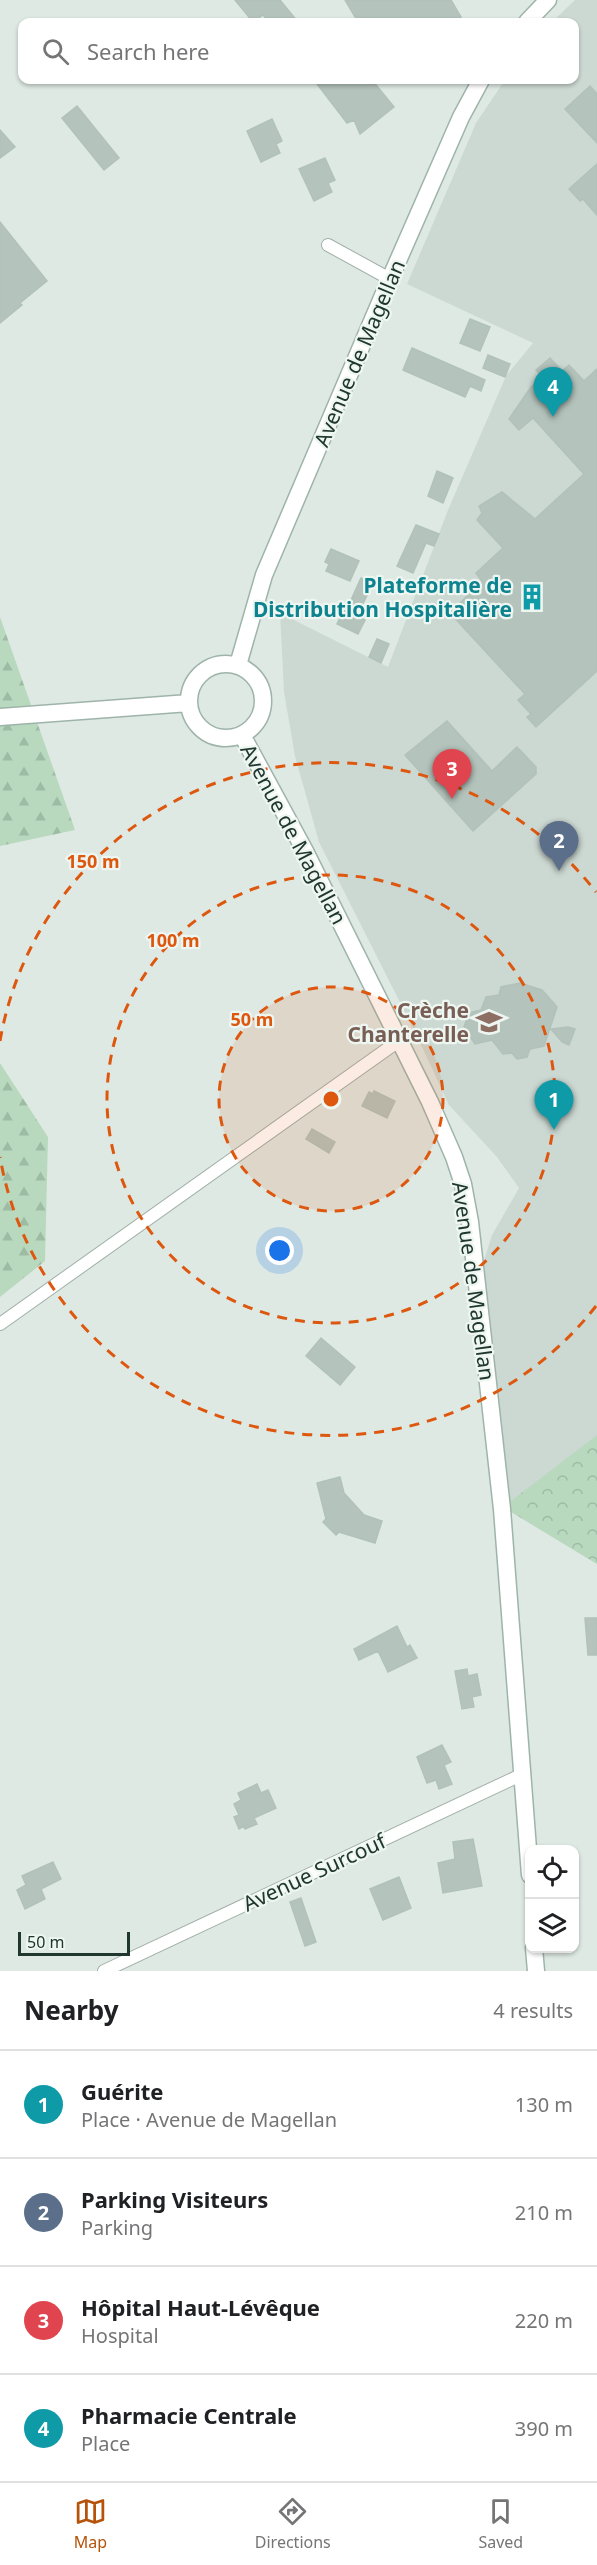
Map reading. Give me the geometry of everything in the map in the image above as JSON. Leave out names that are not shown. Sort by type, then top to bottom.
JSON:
[{"type":"street","points":[[531,18],[548,0]]},
{"type":"street","name":"Avenue de Magellan","points":[[238,665],[264,574],[390,279],[479,84]]},
{"type":"street","points":[[328,245],[390,279]]},
{"type":"street","points":[[226,663],[238,665],[258,680],[263,692],[264,705],[253,728],[242,735],[218,738],[207,733],[191,715],[190,691],[195,680],[203,671],[226,663]]},
{"type":"street","points":[[0,717],[189,703]]},
{"type":"street","name":"Avenue de Magellan","points":[[242,735],[305,850],[400,1040],[454,1157],[463,1184],[470,1222],[502,1509],[528,1845]]},
{"type":"street","points":[[0,1324],[400,1040]]},
{"type":"street","name":"Avenue Surcouf","points":[[104,1971],[523,1774]]},
{"type":"street","points":[[534,1953],[536,1971]]},
{"type":"shaded area","points":[[575,0],[597,0],[597,1564],[503,1507],[482,1267],[492,1235],[519,1188],[497,1157],[449,1105],[415,1032],[319,842],[295,756],[284,692],[280,613],[388,667],[448,510],[506,376],[533,343],[407,284],[476,123],[502,84],[579,84],[579,18],[556,18]]},
{"type":"green space","points":[[0,617],[75,830],[0,846]]},
{"type":"green space","points":[[0,1063],[48,1137],[45,1261],[0,1297]]},
{"type":"green space","points":[[597,1435],[597,1564],[503,1507]]},
{"type":"building","points":[[235,0],[280,0],[295,18],[266,18],[263,15],[259,18],[250,18]]},
{"type":"building","points":[[345,0],[451,0],[461,17],[459,18],[356,18]]},
{"type":"building","points":[[317,84],[375,84],[394,107],[360,134],[354,120],[347,123]]},
{"type":"building","points":[[590,86],[597,94],[597,143],[565,109]]},
{"type":"building","points":[[77,106],[119,158],[104,170],[62,118]]},
{"type":"building","points":[[272,119],[282,141],[276,144],[280,153],[261,162],[247,131]]},
{"type":"building","points":[[0,130],[15,147],[0,158]]},
{"type":"building","points":[[325,158],[335,180],[328,183],[332,192],[314,201],[299,169]]},
{"type":"building","points":[[597,164],[597,215],[583,199],[580,201],[569,189]]},
{"type":"building","points":[[0,222],[47,281],[0,323]]},
{"type":"building","points":[[470,319],[490,327],[480,351],[460,343]]},
{"type":"building","points":[[412,348],[485,380],[481,391],[470,386],[465,397],[403,370]]},
{"type":"building","points":[[488,355],[510,364],[505,377],[483,368]]},
{"type":"building","name":"Plateforme de Distribution Hospitalière","points":[[550,358],[562,371],[569,365],[584,381],[597,369],[597,671],[536,727],[527,717],[531,714],[518,700],[525,694],[450,613],[482,581],[476,573],[503,548],[477,520],[482,513],[479,506],[502,492],[535,519],[584,474],[533,418],[519,430],[509,419],[531,387],[543,377],[536,370]]},
{"type":"building","points":[[437,471],[453,478],[443,503],[428,496]]},
{"type":"building","points":[[416,525],[439,534],[434,546],[426,543],[413,573],[397,566]]},
{"type":"building","points":[[331,549],[359,561],[350,581],[326,571],[329,564],[325,562]]},
{"type":"building","points":[[361,578],[373,583],[357,616],[365,620],[358,634],[337,624],[344,610],[346,611]]},
{"type":"building","points":[[377,639],[389,644],[381,663],[369,657]]},
{"type":"building","points":[[447,721],[492,771],[517,747],[536,767],[536,774],[473,831],[405,755]]},
{"type":"building","name":"Crèche Chanterelle","points":[[520,983],[542,990],[557,1007],[544,1046],[530,1049],[527,1057],[517,1059],[512,1053],[503,1054],[492,1040],[475,1044],[464,1027],[469,1013],[481,1010],[486,997],[499,995],[501,987]]},
{"type":"building","points":[[568,1027],[575,1029],[569,1045],[562,1042],[551,1029]]},
{"type":"building","points":[[374,1091],[395,1101],[387,1118],[362,1106],[369,1092],[373,1094]]},
{"type":"building","points":[[312,1129],[335,1142],[329,1153],[306,1139]]},
{"type":"building","points":[[321,1338],[355,1367],[340,1385],[306,1356]]},
{"type":"building","points":[[340,1477],[344,1493],[364,1515],[382,1521],[375,1543],[339,1532],[336,1535],[323,1522],[326,1519],[317,1483]]},
{"type":"building","points":[[585,1618],[597,1618],[597,1655],[588,1655]]},
{"type":"building","points":[[397,1626],[407,1647],[410,1645],[417,1658],[388,1672],[378,1651],[359,1660],[354,1649]]},
{"type":"building","points":[[467,1669],[468,1676],[477,1674],[481,1695],[472,1697],[474,1707],[462,1709],[455,1671]]},
{"type":"building","points":[[442,1745],[451,1762],[444,1765],[452,1784],[439,1789],[436,1780],[427,1783],[417,1757]]},
{"type":"building","points":[[257,1784],[261,1793],[268,1790],[276,1808],[254,1818],[257,1824],[239,1829],[234,1817],[239,1815],[234,1804],[241,1800],[238,1793]]},
{"type":"building","points":[[473,1839],[482,1886],[443,1893],[438,1863],[455,1859],[453,1842]]},
{"type":"building","points":[[53,1862],[61,1879],[41,1889],[45,1899],[25,1909],[17,1890],[26,1885],[22,1876]]},
{"type":"building","points":[[399,1877],[411,1908],[383,1920],[370,1889]]},
{"type":"building","points":[[301,1898],[316,1942],[305,1946],[290,1902]]},
{"type":"place","name":"Pharmacie Centrale","points":[[553,417]]},
{"type":"place","name":"Plateforme de Distribution Hospitalière","points":[[532,597]]},
{"type":"place","name":"Hôpital Haut-Lévêque","points":[[452,799]]},
{"type":"place","name":"Parking Visiteurs","points":[[559,871]]},
{"type":"place","name":"Crèche Chanterelle","points":[[489,1022]]},
{"type":"place","name":"Guérite","points":[[554,1130]]}]
